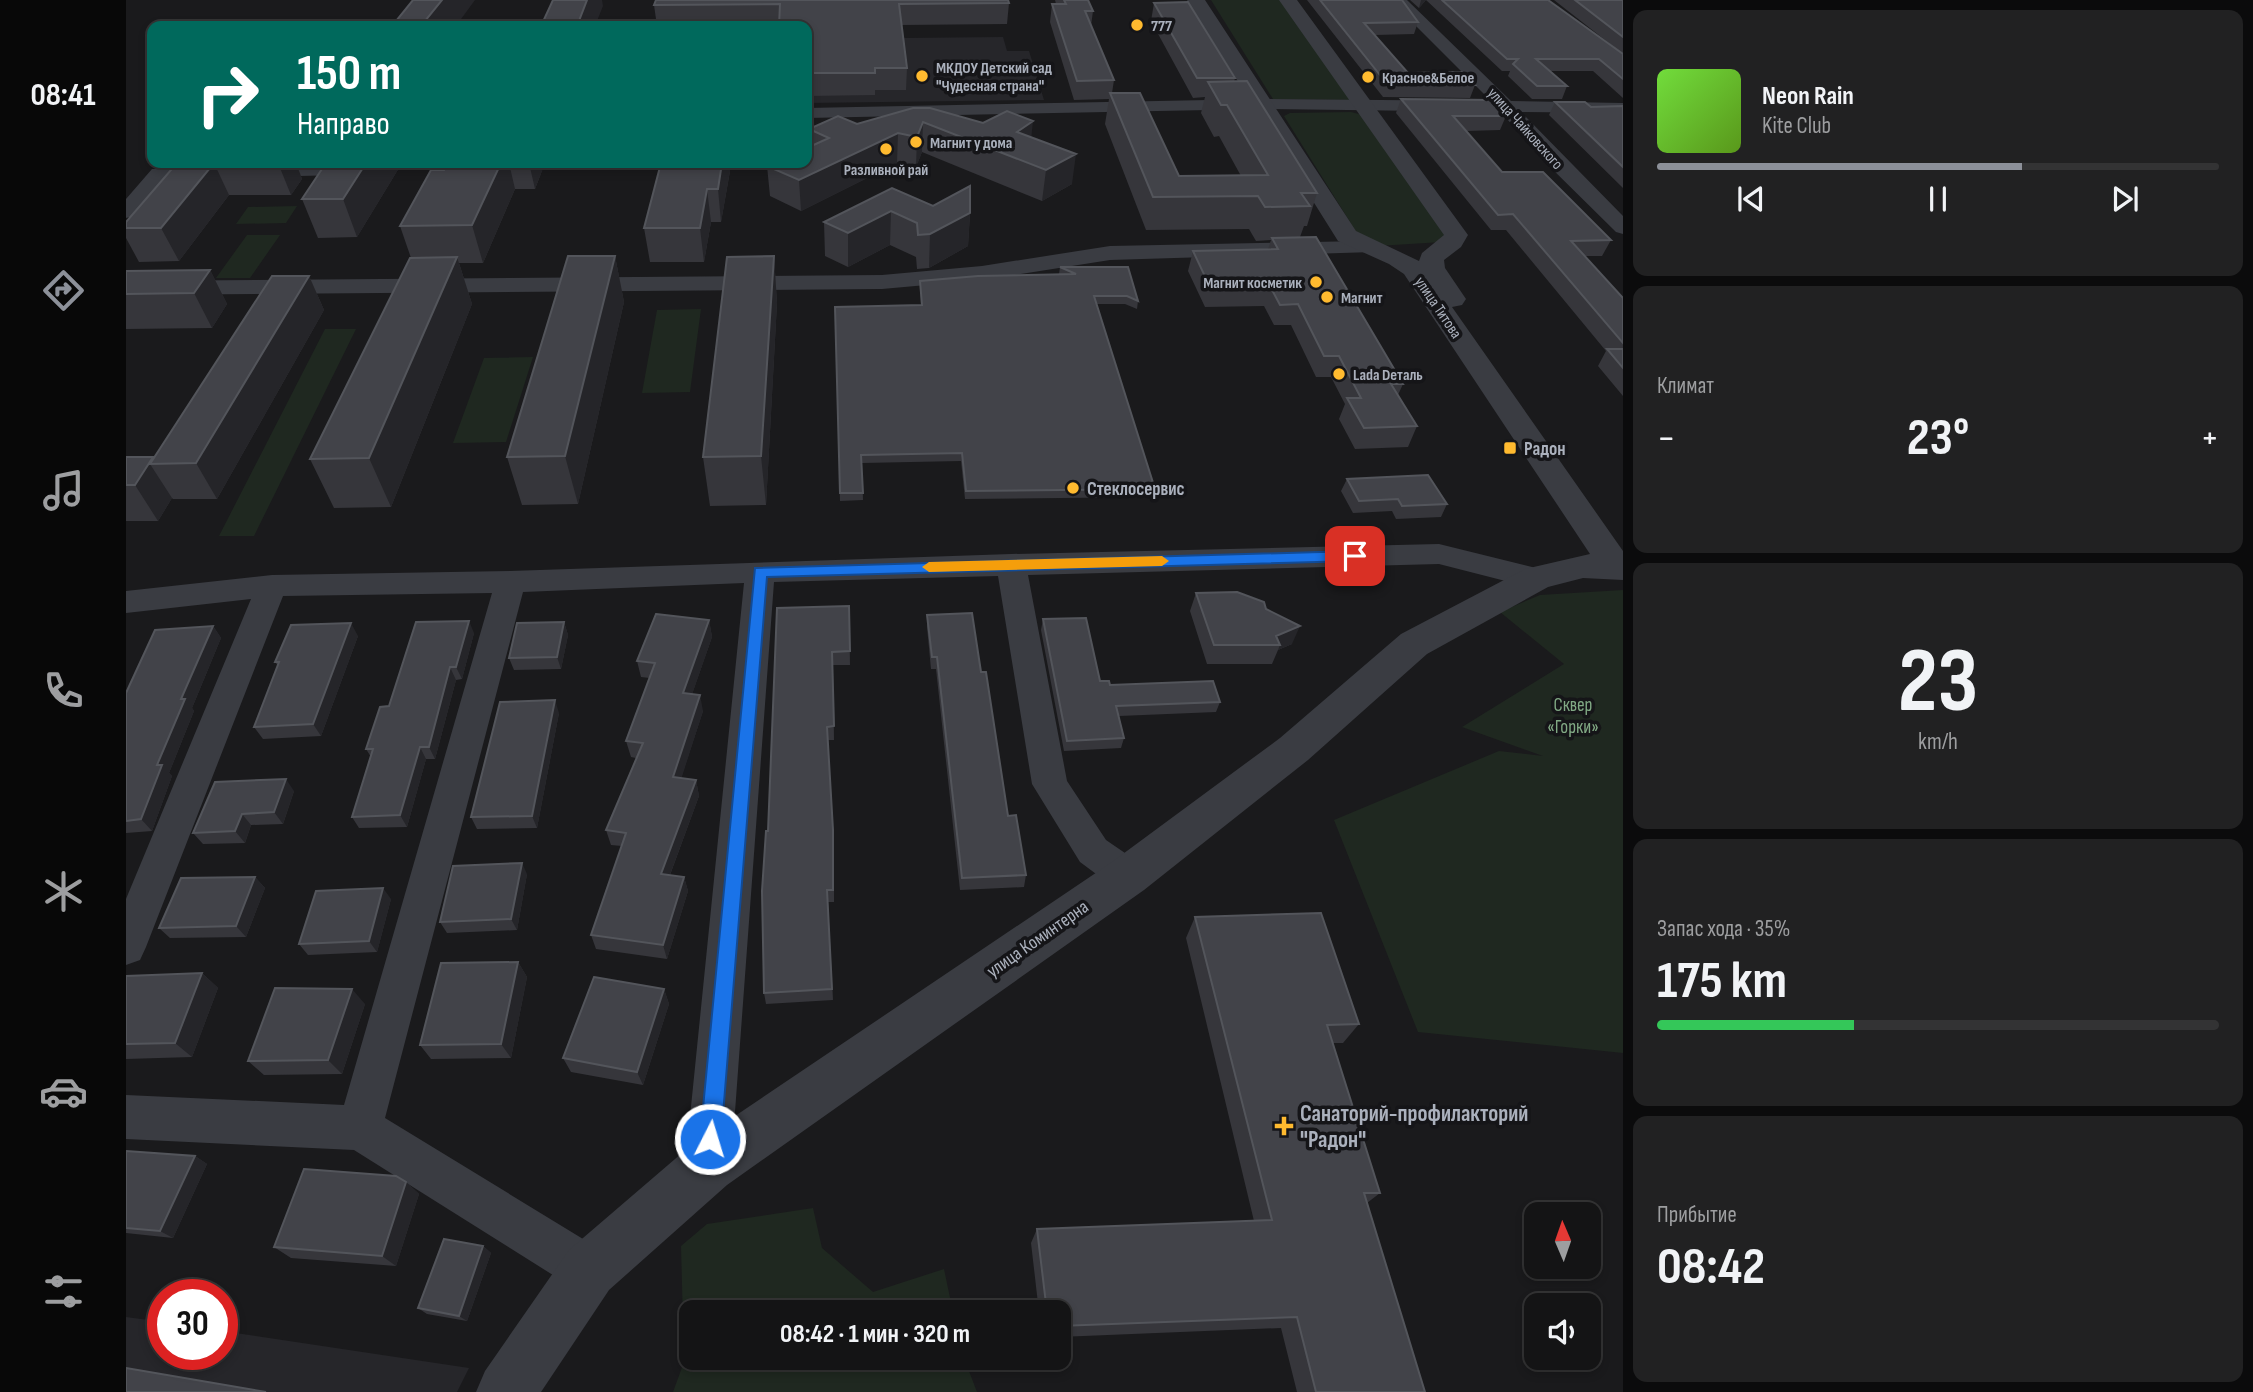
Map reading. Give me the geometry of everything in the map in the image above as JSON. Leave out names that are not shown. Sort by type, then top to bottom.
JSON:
[{"type":"street","points":[[1196,0],[1348,243]]},
{"type":"street","points":[[126,288],[882,282],[982,273],[1110,253],[1348,243],[1447,246],[1456,234],[1288,0]]},
{"type":"street","name":"улица Чайковского","points":[[1398,0],[1509,108],[1549,155],[1619,220]]},
{"type":"street","points":[[812,113],[1261,104],[1623,108]]},
{"type":"street","points":[[126,212],[159,173],[336,171]]},
{"type":"street","name":"улица Титова","points":[[1348,243],[1406,262],[1413,269],[1621,561]]},
{"type":"street","name":"улица Титова","points":[[1447,246],[1431,258],[1432,268],[1621,561]]},
{"type":"street","points":[[126,601],[272,586],[510,582],[1011,564],[1439,554],[1537,578]]},
{"type":"street","name":"улица Коминтерна","points":[[506,1392],[589,1270],[708,1166],[1128,876],[1294,749],[1414,644],[1537,578],[1583,566],[1621,561]]},
{"type":"street","points":[[1011,564],[1051,784],[1093,851],[1128,876]]},
{"type":"street","points":[[708,1166],[760,572]]},
{"type":"street","points":[[360,1128],[510,582]]},
{"type":"street","points":[[126,947],[272,586]]},
{"type":"street","points":[[126,1117],[360,1128],[589,1270]]},
{"type":"shaded area","name":"МКДОУ Детский сад \"Чудесная страна\"","points":[[1003,37],[1007,51],[1029,51],[1044,100],[812,103],[812,39]]},
{"type":"shaded area","points":[[126,1317],[147,1320],[147,1370],[238,1370],[238,1333],[469,1368],[457,1392],[126,1392]]},
{"type":"green space","points":[[1211,0],[1283,0],[1355,100],[1273,99]]},
{"type":"green space","points":[[1351,112],[1366,116],[1446,232],[1442,242],[1377,246],[1360,238],[1284,116],[1290,113]]},
{"type":"green space","points":[[297,206],[286,223],[236,224],[248,207]]},
{"type":"green space","points":[[247,235],[280,235],[250,278],[216,278]]},
{"type":"green space","points":[[701,309],[690,392],[642,393],[657,310]]},
{"type":"green space","points":[[325,329],[356,329],[254,536],[219,536]]},
{"type":"green space","points":[[533,357],[506,442],[453,443],[484,358]]},
{"type":"green space","name":"Сквер «Горки»","points":[[1623,590],[1623,1053],[1418,1032],[1334,820],[1499,751],[1543,756],[1462,727],[1564,664],[1500,612],[1540,595]]},
{"type":"green space","points":[[813,1208],[822,1248],[873,1292],[944,1269],[950,1300],[682,1300],[681,1246],[707,1224]]},
{"type":"green space","points":[[681,1370],[969,1370],[977,1392],[673,1392]]},
{"type":"building","points":[[413,0],[442,0],[425,21],[396,21]]},
{"type":"building","points":[[553,0],[587,0],[579,21],[543,21]]},
{"type":"building","points":[[656,0],[1008,0],[1009,3],[899,4],[907,68],[875,68],[875,73],[812,73],[812,21],[779,21],[780,4],[654,5]]},
{"type":"building","points":[[1064,0],[1088,0],[1093,11],[1085,11],[1114,80],[1077,81],[1052,4],[1066,4]]},
{"type":"building","points":[[1320,0],[1402,0],[1418,22],[1364,23],[1408,73],[1462,72],[1475,85],[1388,85]]},
{"type":"building","points":[[1442,0],[1548,0],[1623,54],[1623,79],[1599,59],[1536,59],[1567,86],[1537,86],[1513,64],[1518,59],[1507,59]]},
{"type":"building","points":[[1575,0],[1623,0],[1623,37]]},
{"type":"building","points":[[1188,2],[1235,78],[1197,78],[1154,3]]},
{"type":"building","points":[[1247,81],[1317,193],[1301,193],[1310,206],[1265,207],[1258,196],[1153,197],[1110,93],[1140,93],[1179,176],[1268,175],[1227,105],[1221,105],[1208,82]]},
{"type":"building","points":[[1401,99],[1491,100],[1506,116],[1453,116],[1502,172],[1543,172],[1611,240],[1571,241],[1623,298],[1623,343],[1513,214],[1498,215]]},
{"type":"building","points":[[1555,102],[1585,102],[1591,107],[1623,106],[1623,167]]},
{"type":"building","points":[[913,108],[930,108],[983,123],[1007,111],[1033,121],[1017,132],[1076,154],[1046,170],[923,122],[917,137],[898,133],[799,180],[772,168],[812,168],[812,146],[829,138],[812,130],[812,128],[838,116],[857,124]]},
{"type":"building","points":[[173,168],[210,168],[161,228],[126,228],[126,222]]},
{"type":"building","points":[[323,168],[363,168],[343,199],[302,199]]},
{"type":"building","points":[[499,168],[472,225],[400,226],[431,170]]},
{"type":"building","points":[[660,168],[721,168],[718,189],[707,189],[700,228],[644,228]]},
{"type":"building","points":[[970,186],[970,213],[930,234],[918,235],[917,223],[891,211],[848,233],[824,222],[892,188],[933,206]]},
{"type":"building","points":[[1316,237],[1403,384],[1391,384],[1417,426],[1364,428],[1347,398],[1361,398],[1339,356],[1324,356],[1298,304],[1280,305],[1270,286],[1210,287],[1193,251],[1278,249],[1272,238]]},
{"type":"building","points":[[568,256],[615,256],[565,456],[507,457]]},
{"type":"building","points":[[774,256],[761,456],[703,457],[727,257]]},
{"type":"building","points":[[457,257],[369,458],[310,459],[410,258]]},
{"type":"building","points":[[1060,267],[1128,267],[1138,301],[1127,296],[1094,296],[1155,489],[966,491],[962,453],[861,455],[863,493],[840,493],[835,307],[922,305],[920,281],[978,276],[1076,274]]},
{"type":"building","points":[[210,270],[194,293],[126,294],[126,271]]},
{"type":"building","points":[[272,276],[309,276],[196,463],[150,464]]},
{"type":"building","points":[[1607,349],[1623,349],[1623,368]]},
{"type":"building","points":[[126,457],[153,457],[135,485],[126,485]]},
{"type":"building","points":[[1428,475],[1447,504],[1402,506],[1398,499],[1359,501],[1347,479]]},
{"type":"building","points":[[1237,592],[1264,602],[1266,609],[1300,626],[1276,636],[1280,645],[1214,645],[1196,593]]},
{"type":"building","points":[[849,606],[850,651],[832,652],[834,726],[827,727],[833,830],[833,890],[827,890],[832,989],[764,993],[762,891],[768,831],[777,608]]},
{"type":"building","points":[[972,613],[981,672],[986,672],[1008,816],[1016,815],[1026,875],[962,878],[937,657],[932,657],[927,615]]},
{"type":"building","points":[[656,614],[709,620],[683,693],[700,695],[673,777],[696,780],[661,874],[684,877],[663,945],[591,935],[626,833],[606,830],[643,743],[626,741],[655,663],[637,661]]},
{"type":"building","points":[[1086,618],[1100,681],[1109,681],[1110,685],[1213,681],[1220,702],[1116,706],[1124,738],[1067,741],[1043,619]]},
{"type":"building","points":[[469,621],[456,667],[450,667],[429,747],[420,747],[400,815],[352,817],[373,749],[366,749],[380,707],[389,706],[416,622]]},
{"type":"building","points":[[564,622],[557,657],[509,658],[517,623]]},
{"type":"building","points":[[351,623],[313,724],[254,727],[279,662],[275,662],[291,625]]},
{"type":"building","points":[[213,626],[181,699],[185,699],[157,765],[162,765],[141,819],[126,821],[126,693],[155,630]]},
{"type":"building","points":[[555,700],[532,816],[471,817],[500,702]]},
{"type":"building","points":[[286,779],[274,812],[242,814],[235,831],[193,833],[215,782]]},
{"type":"building","points":[[522,863],[511,919],[440,922],[453,866]]},
{"type":"building","points":[[255,877],[236,926],[159,928],[181,878]]},
{"type":"building","points":[[383,888],[369,941],[299,944],[316,891]]},
{"type":"building","name":"Санаторий-профилакторий \"Радон\"","points":[[1321,913],[1359,1024],[1327,1025],[1380,1193],[1364,1193],[1425,1392],[1316,1392],[1297,1317],[1071,1326],[1071,1300],[1046,1300],[1037,1229],[1272,1220],[1195,917]]},
{"type":"building","points":[[518,962],[501,1044],[420,1045],[441,963]]},
{"type":"building","points":[[202,973],[175,1043],[126,1044],[126,976]]},
{"type":"building","points":[[594,977],[664,989],[637,1072],[563,1058]]},
{"type":"building","points":[[275,988],[352,989],[328,1060],[248,1061]]},
{"type":"building","points":[[126,1151],[195,1156],[160,1231],[126,1228]]},
{"type":"building","points":[[304,1169],[396,1176],[406,1182],[382,1256],[274,1247]]},
{"type":"building","points":[[444,1239],[483,1246],[459,1316],[418,1308]]},
{"type":"building","points":[[126,1368],[266,1392],[126,1392]]},
{"type":"slow traffic","points":[[929,567],[1162,561]]},
{"type":"place","name":"777","points":[[1137,25]]},
{"type":"place","name":"МКДОУ Детский сад \"Чудесная страна\"","points":[[922,76]]},
{"type":"place","name":"Красное&Белое","points":[[1368,77]]},
{"type":"place","name":"Магнит у дома","points":[[916,142]]},
{"type":"place","name":"Разливной рай","points":[[886,149]]},
{"type":"place","name":"Магнит косметик","points":[[1316,282]]},
{"type":"place","name":"Магнит","points":[[1327,297]]},
{"type":"place","name":"Lada Dеталь","points":[[1339,374]]},
{"type":"place","name":"Радон","points":[[1510,448]]},
{"type":"place","name":"Стеклосервис","points":[[1073,488]]},
{"type":"place","name":"Санаторий-профилакторий \"Радон\"","points":[[1284,1126]]},
{"type":"route","points":[[710,1139],[760,572],[1355,556]]}]
